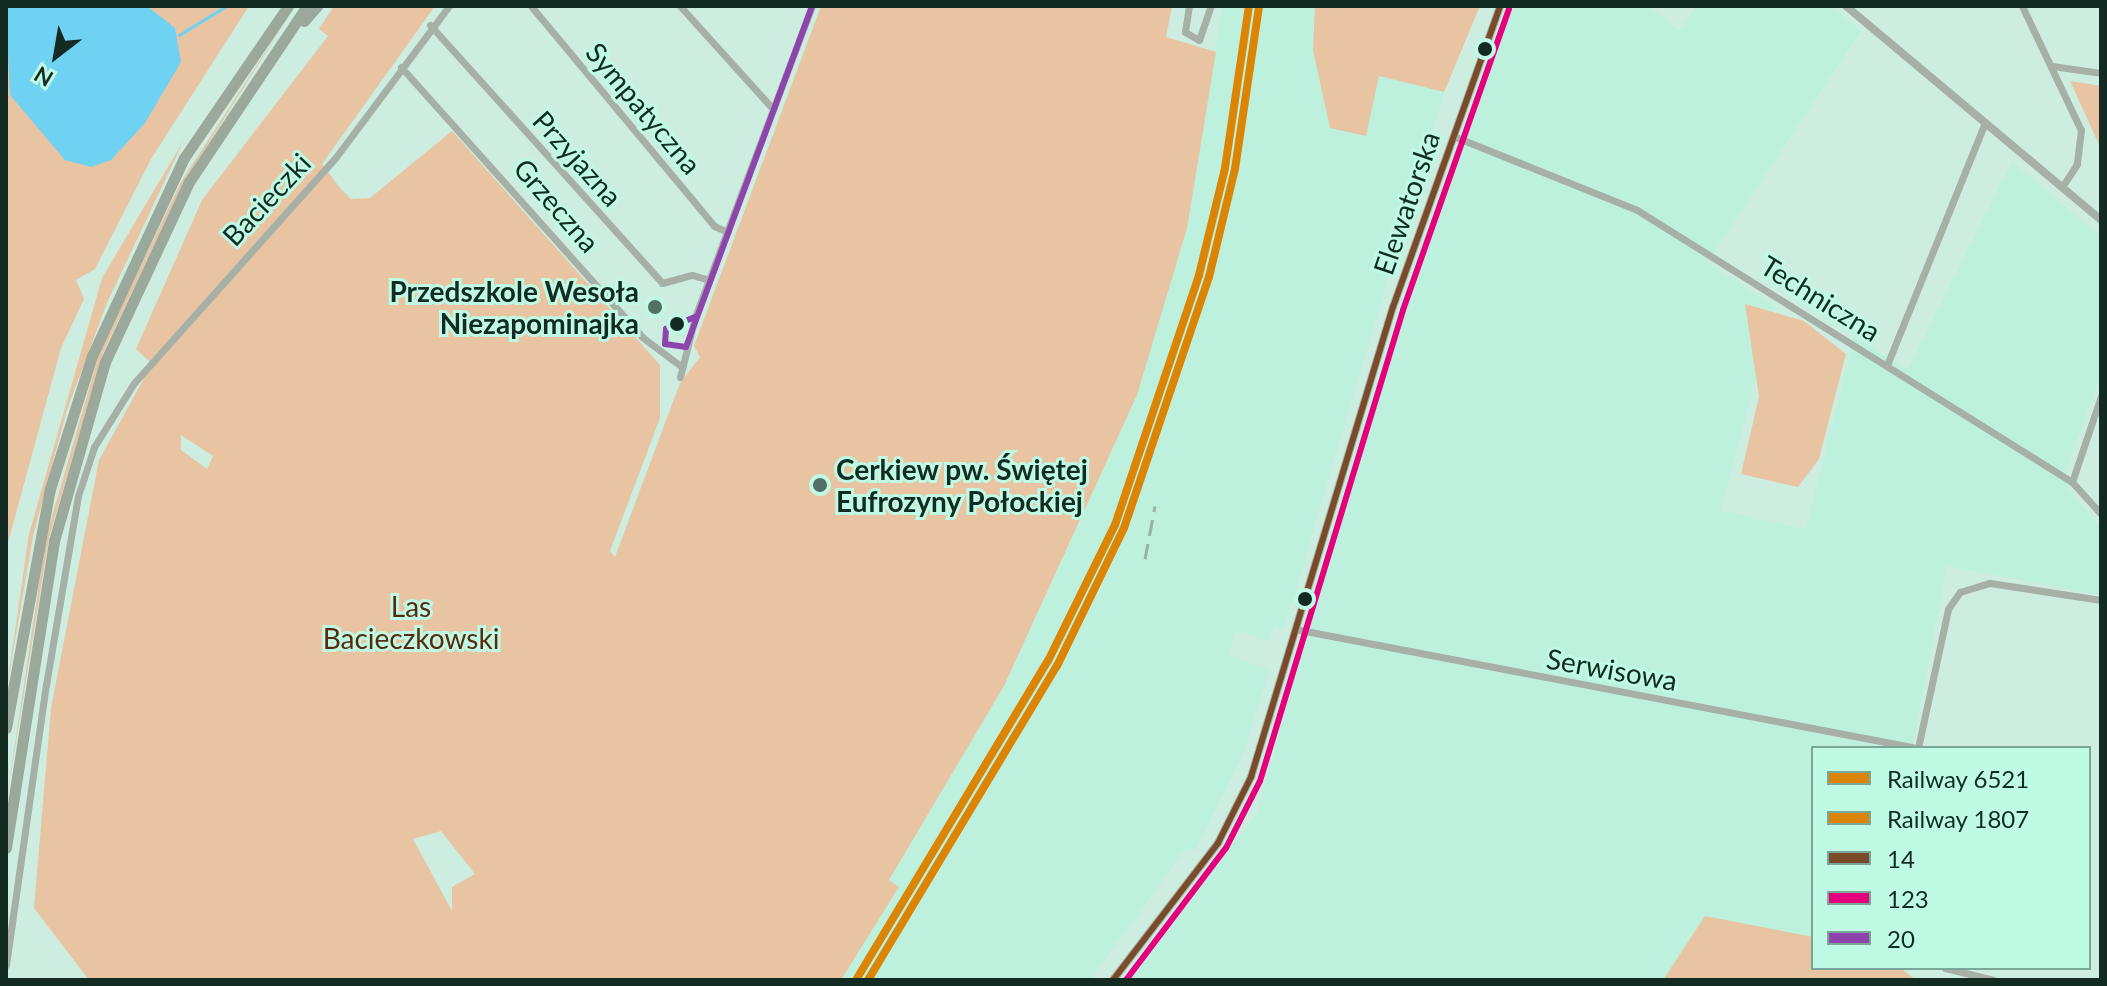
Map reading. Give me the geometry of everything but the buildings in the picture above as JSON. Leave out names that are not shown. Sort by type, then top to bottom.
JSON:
[{"type":"main road","points":[[6,728],[50,489],[92,356],[166,191],[279,6]]},
{"type":"main road","points":[[238,75],[288,6]]},
{"type":"main road","points":[[6,848],[46,583],[80,440],[163,230],[253,83],[307,6]]},
{"type":"main road","points":[[253,83],[317,6]]},
{"type":"street","name":"Bacieczki","points":[[6,965],[78,496],[109,418],[276,215],[336,157],[430,25],[449,6]]},
{"type":"street","name":"Sympatyczna","points":[[531,6],[714,226],[728,232]]},
{"type":"street","points":[[680,6],[773,109]]},
{"type":"street","points":[[680,377],[709,280],[812,6]]},
{"type":"street","points":[[1189,6],[1185,32],[1199,40],[1211,6]]},
{"type":"street","name":"Elewatorska","points":[[1113,980],[1236,812],[1300,630],[1393,307],[1500,6]]},
{"type":"street","points":[[1846,6],[2101,220]]},
{"type":"street","points":[[2022,6],[2082,134],[2077,164],[2062,187]]},
{"type":"street","name":"Przyjazna","points":[[430,25],[654,276],[662,283],[692,275],[709,280]]},
{"type":"street","points":[[2052,66],[2101,73]]},
{"type":"street","name":"Grzeczna","points":[[401,67],[642,337],[682,367]]},
{"type":"street","points":[[1887,365],[1985,122]]},
{"type":"street","name":"Techniczna","points":[[1453,136],[1637,210],[2072,482],[2101,514]]},
{"type":"street","points":[[2072,482],[2101,396]]},
{"type":"street","points":[[1917,746],[1948,609],[1960,592],[1990,583],[2101,600]]},
{"type":"street","name":"Serwisowa","points":[[1300,630],[1907,746]]},
{"type":"street","points":[[1953,970],[1994,980]]},
{"type":"shaded area","points":[[1222,6],[1315,6],[1313,51],[1444,92],[1284,629],[1274,626],[1269,641],[1236,631],[1228,655],[1270,670],[1243,754],[1196,850],[1185,850],[1090,980],[841,980],[899,887],[889,881],[1004,686],[1137,395],[1188,220]]},
{"type":"shaded area","points":[[1514,6],[1648,6],[1679,31],[1697,6],[1831,6],[1861,31],[1707,263],[1775,306],[1721,511],[1806,529],[1854,337],[1908,370],[2012,162],[2101,237],[2101,373],[2067,469],[2067,487],[2101,528],[2101,595],[1947,566],[1912,746],[1811,746],[1811,937],[1705,916],[1663,980],[1127,980],[1256,815],[1397,322]]},
{"type":"green space","points":[[6,6],[249,6],[151,159],[95,269],[76,280],[84,299],[61,348],[6,550]]},
{"type":"green space","points":[[295,6],[183,184],[103,353],[49,538],[6,804],[46,537],[100,351],[181,182]]},
{"type":"green space","name":"Las Bacieczkowski","points":[[334,6],[435,6],[322,164],[351,199],[370,198],[452,131],[660,365],[660,418],[610,551],[615,557],[680,383],[700,357],[694,346],[821,6],[1172,6],[1166,37],[1216,52],[1187,228],[1137,395],[1004,686],[889,880],[899,887],[841,980],[89,980],[34,908],[51,708],[99,460],[152,364],[136,349],[202,200],[328,36],[319,29]],"holes":[[[181,435],[213,456],[207,469],[181,450]],[[441,831],[475,874],[452,887],[452,911],[413,839]]]},
{"type":"green space","points":[[1315,6],[1480,6],[1444,92],[1379,76],[1366,136],[1330,128],[1313,50]]},
{"type":"green space","points":[[2070,81],[2101,86],[2101,149]]},
{"type":"green space","points":[[184,140],[107,303],[67,410],[33,536],[6,693],[29,534],[102,278]]},
{"type":"green space","points":[[1745,304],[1804,321],[1846,354],[1819,459],[1798,487],[1741,474],[1759,397]]},
{"type":"green space","points":[[1705,916],[1811,937],[1811,970],[1903,970],[1916,980],[1663,980]]},
{"type":"water","points":[[6,6],[147,6],[175,28],[181,62],[145,123],[111,160],[91,167],[65,160],[10,95]]},
{"type":"waterway","points":[[179,35],[226,6]]},
{"type":"railway","points":[[1145,559],[1155,506]]},
{"type":"rail line","name":"6521","points":[[856,980],[1048,661],[1115,525],[1199,275],[1225,168],[1249,6]]},
{"type":"rail line","name":"1807","points":[[868,980],[1057,666],[1124,528],[1209,277],[1235,169],[1259,7]]},
{"type":"transit line","name":"20","points":[[695,317],[666,329],[665,344],[686,347],[812,6]]},
{"type":"transit line","name":"14","points":[[1113,980],[1218,843],[1251,777],[1393,307],[1500,6]]},
{"type":"transit line","name":"123","points":[[1126,980],[1226,848],[1260,781],[1403,310],[1509,9]]},
{"type":"place","name":"Przedszkole Wesoła Niezapominajka","points":[[655,307]]},
{"type":"place","name":"Cerkiew pw. Świętej Eufrozyny Połockiej","points":[[820,485]]}]
